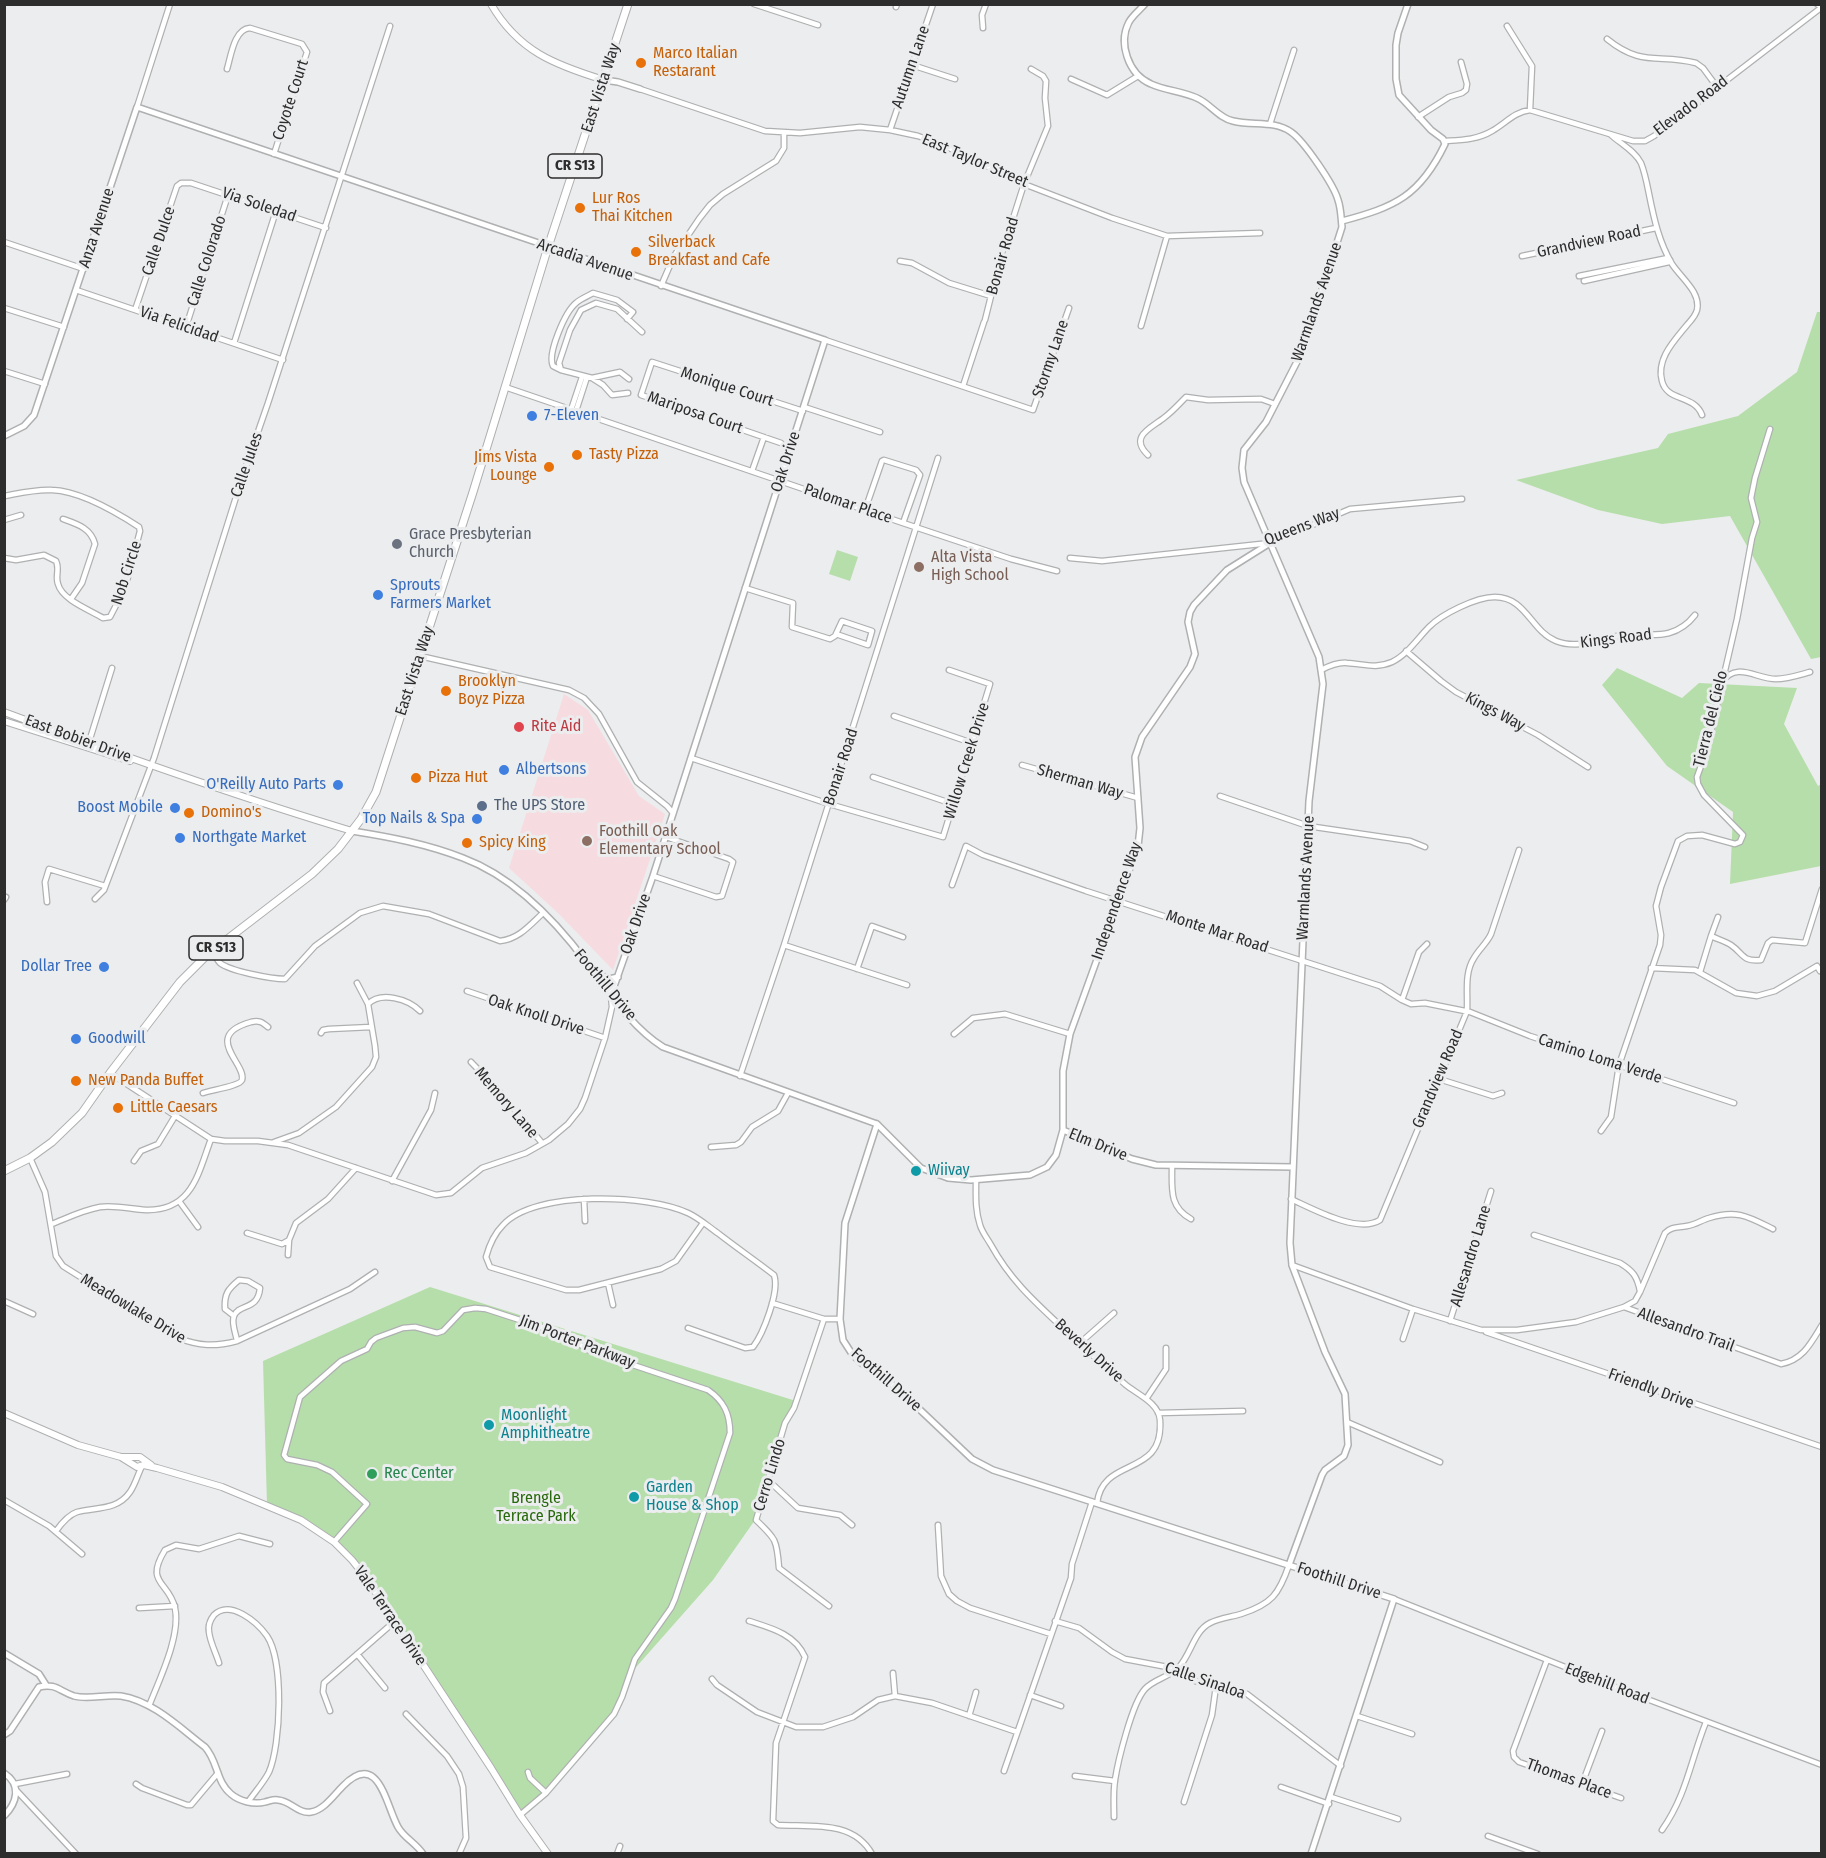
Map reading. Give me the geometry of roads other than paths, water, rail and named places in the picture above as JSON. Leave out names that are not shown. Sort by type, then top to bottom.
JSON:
[{"type":"main road","points":[[491,4],[501,21],[524,45],[550,62],[604,80]]},
{"type":"main road","name":"East Vista Way","points":[[4,1171],[30,1158],[52,1142],[82,1113],[180,981],[212,951],[312,874],[338,849],[361,819],[381,779],[548,247],[628,4]]},
{"type":"main road","name":"East Bobier Drive","points":[[4,712],[151,766],[352,831]]},
{"type":"main road","name":"East Bobier Drive","points":[[4,722],[113,757],[151,766]]},
{"type":"main road","name":"Vale Terrace Drive","points":[[4,1413],[78,1445],[222,1487],[301,1520],[334,1542],[367,1579],[520,1815],[548,1854]]},
{"type":"street","name":"Anza Avenue","points":[[4,436],[24,426],[34,415],[170,4]]},
{"type":"street","points":[[754,4],[819,25]]},
{"type":"street","name":"Autumn Lane","points":[[890,130],[933,4]]},
{"type":"street","points":[[983,28],[982,15],[986,4]]},
{"type":"street","points":[[1071,79],[1107,96],[1138,76],[1127,58],[1125,36],[1131,19],[1144,4]]},
{"type":"street","points":[[1408,4],[1398,33],[1396,79],[1399,95],[1418,117],[1444,141],[1476,138],[1493,131],[1515,114],[1530,110],[1532,66],[1507,27]]},
{"type":"street","points":[[1817,4],[1821,7]]},
{"type":"street","name":"Elevado Road","points":[[1530,110],[1633,141],[1644,141],[1654,136],[1821,7]]},
{"type":"street","name":"Calle Jules","points":[[95,899],[105,886],[151,766],[242,478],[283,360],[390,26]]},
{"type":"street","name":"Coyote Court","points":[[227,69],[238,33],[244,28],[302,44],[305,48],[307,52],[274,154]]},
{"type":"street","points":[[1607,39],[1640,58],[1696,63],[1703,68],[1717,87]]},
{"type":"street","points":[[1270,124],[1294,50]]},
{"type":"street","points":[[1418,117],[1449,97],[1466,90],[1467,84],[1461,63]]},
{"type":"street","points":[[912,65],[955,80]]},
{"type":"street","name":"Bonair Road","points":[[963,386],[1024,184],[1048,126],[1046,81],[1043,76],[1030,69]]},
{"type":"street","name":"Warmlands Avenue","points":[[1114,1817],[1115,1781],[1122,1750],[1140,1695],[1150,1685],[1178,1669],[1201,1629],[1209,1623],[1240,1614],[1270,1600],[1282,1586],[1322,1475],[1325,1470],[1344,1456],[1348,1445],[1345,1394],[1325,1352],[1292,1265],[1290,1243],[1309,801],[1323,684],[1319,657],[1244,482],[1242,468],[1244,450],[1266,422],[1302,352],[1342,221],[1338,198],[1311,155],[1291,132],[1270,124],[1229,120],[1198,99],[1153,85],[1138,76]]},
{"type":"street","name":"East Taylor Street","points":[[604,80],[618,82],[765,131],[822,132],[860,127],[918,136],[944,145],[1024,184],[1112,218],[1167,236],[1260,233]]},
{"type":"street","name":"Arcadia Avenue","points":[[137,107],[1033,410]]},
{"type":"street","name":"Grandview Road","points":[[1606,132],[1632,151],[1640,162],[1656,228],[1670,260],[1693,290],[1698,303],[1694,318],[1668,350],[1660,370],[1662,382],[1671,394],[1695,404],[1702,415]]},
{"type":"street","points":[[661,286],[674,256],[699,219],[723,194],[776,161],[784,148],[784,133]]},
{"type":"street","points":[[1342,221],[1380,211],[1413,190],[1436,164],[1445,144],[1444,141]]},
{"type":"street","name":"Calle Dulce","points":[[135,310],[177,186],[181,183],[191,183]]},
{"type":"street","name":"Via Soledad","points":[[191,183],[326,228]]},
{"type":"street","name":"Calle Colorado","points":[[186,327],[228,195]]},
{"type":"street","points":[[234,343],[276,211]]},
{"type":"street","name":"Grandview Road","points":[[1522,256],[1656,228]]},
{"type":"street","points":[[1141,326],[1167,236]]},
{"type":"street","points":[[4,242],[84,269]]},
{"type":"street","points":[[1579,276],[1668,258],[1670,260]]},
{"type":"street","points":[[1584,281],[1670,260]]},
{"type":"street","points":[[900,261],[912,263],[950,283],[991,296]]},
{"type":"street","name":"Via Felicidad","points":[[76,290],[283,360]]},
{"type":"street","points":[[627,319],[633,312],[617,300],[593,293],[576,302],[560,328],[550,359],[555,368],[600,382],[612,395],[628,393]]},
{"type":"street","points":[[561,370],[559,363],[570,330],[583,309],[599,303],[617,309],[642,332]]},
{"type":"street","points":[[4,308],[64,327]]},
{"type":"street","name":"Stormy Lane","points":[[1033,410],[1069,308]]},
{"type":"street","name":"Oak Drive","points":[[110,1073],[212,1139],[274,1142],[436,1195],[451,1193],[482,1168],[526,1153],[568,1124],[580,1109],[605,1038],[612,1007],[611,994],[666,837],[825,340]]},
{"type":"street","name":"Monique Court","points":[[652,362],[880,432]]},
{"type":"street","name":"Mariposa Court","points":[[652,362],[641,395],[781,443]]},
{"type":"street","points":[[4,371],[45,384]]},
{"type":"street","name":"Mariposa Court","points":[[587,377],[620,372],[629,379]]},
{"type":"street","points":[[573,410],[587,377]]},
{"type":"street","name":"Palomar Place","points":[[505,387],[903,523],[1011,559],[1057,571]]},
{"type":"street","points":[[1148,455],[1142,450],[1140,441],[1143,432],[1172,412],[1186,397],[1208,400],[1261,399],[1275,404]]},
{"type":"street","name":"Tierra del Cielo","points":[[1601,1131],[1611,1117],[1619,1065],[1660,945],[1661,934],[1656,906],[1664,876],[1678,841],[1687,836],[1702,835],[1735,844],[1740,842],[1743,835],[1704,795],[1697,777],[1706,752],[1756,522],[1751,498],[1770,429]]},
{"type":"street","points":[[752,471],[764,437]]},
{"type":"street","name":"Bonair Road","points":[[740,1076],[784,945],[938,458]]},
{"type":"street","points":[[866,510],[882,461],[916,470],[920,475],[903,523]]},
{"type":"street","name":"Nob Circle","points":[[4,496],[43,489],[72,494],[121,515],[139,527],[140,531],[125,588],[113,614],[104,618],[71,599]]},
{"type":"street","name":"Queens Way","points":[[1070,558],[1102,561],[1270,543],[1350,509],[1462,499]]},
{"type":"street","points":[[4,520],[21,515]]},
{"type":"street","points":[[4,558],[16,560],[44,555],[56,561],[59,571],[56,581],[61,592],[71,599],[82,583],[95,544],[91,533],[84,527],[63,519]]},
{"type":"street","name":"Independence Way","points":[[1063,1130],[1063,1071],[1070,1034],[1137,846],[1140,828],[1135,757],[1142,737],[1190,667],[1195,654],[1188,622],[1194,605],[1227,570],[1270,543]]},
{"type":"street","points":[[745,588],[793,603],[792,627],[831,639],[842,621],[872,631],[868,645],[836,634]]},
{"type":"street","name":"Kings Road","points":[[1321,670],[1332,665],[1346,663],[1380,665],[1399,658],[1431,625],[1445,615],[1481,598],[1502,598],[1515,602],[1552,640],[1570,645],[1624,635],[1670,633],[1681,629],[1695,615]]},
{"type":"street","name":"Kings Way","points":[[1406,651],[1456,692],[1538,735],[1588,767]]},
{"type":"street","points":[[420,656],[553,686],[577,694],[593,706],[599,714],[637,782],[673,813]]},
{"type":"street","points":[[88,742],[112,668]]},
{"type":"street","name":"Willow Creek Drive","points":[[829,804],[943,837],[990,684],[949,670]]},
{"type":"street","points":[[1721,684],[1729,674],[1736,671],[1774,679],[1810,672]]},
{"type":"street","points":[[894,716],[972,742]]},
{"type":"street","points":[[691,758],[829,804]]},
{"type":"street","name":"Sherman Way","points":[[1022,765],[1138,798]]},
{"type":"street","points":[[873,777],[953,804]]},
{"type":"street","points":[[1220,796],[1308,826],[1410,841],[1425,847]]},
{"type":"street","name":"Foothill Drive","points":[[352,831],[416,842],[466,858],[497,875],[525,895],[543,913],[628,1015],[656,1043],[674,1053],[877,1124],[845,1223],[840,1319],[843,1340],[852,1354],[897,1388],[972,1459],[993,1470],[1394,1599],[1311,1854]]},
{"type":"street","points":[[653,876],[717,897],[722,896],[733,862],[666,837]]},
{"type":"street","name":"Monte Mar Road","points":[[952,885],[966,846],[983,855],[1380,986],[1411,1004],[1425,1003],[1467,1011]]},
{"type":"street","name":"Grandview Road","points":[[1291,1199],[1356,1224],[1368,1225],[1380,1220],[1467,1011],[1468,970],[1474,956],[1488,942],[1519,850]]},
{"type":"street","points":[[47,902],[45,882],[49,869],[105,886]]},
{"type":"street","points":[[1711,936],[1731,945],[1742,957],[1752,961],[1761,960],[1768,943],[1772,940],[1805,943],[1821,889]]},
{"type":"street","points":[[212,951],[219,962],[231,969],[274,979],[285,979],[321,942],[360,913],[383,906],[429,914],[500,941],[510,940],[543,913]]},
{"type":"street","points":[[1700,972],[1718,917]]},
{"type":"street","points":[[857,969],[872,926],[903,937]]},
{"type":"street","points":[[1402,1000],[1419,952],[1427,944]]},
{"type":"street","points":[[784,945],[907,985]]},
{"type":"street","points":[[1651,968],[1677,968],[1700,972],[1736,993],[1757,996],[1775,991],[1816,966],[1820,971]]},
{"type":"street","points":[[592,969],[604,978],[618,977]]},
{"type":"street","points":[[274,1142],[299,1133],[314,1124],[336,1107],[372,1067],[376,1057],[368,1004],[357,983]]},
{"type":"street","name":"Oak Knoll Drive","points":[[467,992],[605,1038]]},
{"type":"street","points":[[368,1004],[373,1000],[399,999],[413,1004],[420,1011]]},
{"type":"street","name":"Camino Loma Verde","points":[[1467,1011],[1511,1029],[1734,1103]]},
{"type":"street","points":[[954,1034],[973,1018],[1005,1014],[1070,1034]]},
{"type":"street","points":[[203,1094],[217,1088],[241,1083],[243,1078],[240,1070],[229,1052],[228,1045],[232,1031],[256,1020],[268,1027]]},
{"type":"street","points":[[321,1033],[329,1029],[371,1027]]},
{"type":"street","name":"Memory Lane","points":[[471,1062],[498,1090],[542,1143]]},
{"type":"street","points":[[1439,1079],[1493,1096],[1502,1093]]},
{"type":"street","points":[[392,1181],[431,1110],[435,1093]]},
{"type":"street","points":[[711,1147],[736,1145],[741,1142],[752,1127],[778,1111],[788,1093]]},
{"type":"street","points":[[134,1161],[141,1151],[158,1144],[175,1116]]},
{"type":"street","name":"Elm Drive","points":[[877,1124],[921,1168],[948,1178],[976,1180],[1037,1173],[1047,1167],[1056,1155],[1063,1130],[1140,1162],[1172,1166],[1293,1167]]},
{"type":"street","points":[[52,1224],[100,1207],[161,1209],[179,1201],[189,1193],[195,1183],[212,1139]]},
{"type":"street","name":"Meadowlake Drive","points":[[30,1158],[45,1192],[56,1256],[63,1266],[178,1338],[199,1346],[220,1346],[237,1341],[350,1289],[375,1272]]},
{"type":"street","points":[[1172,1166],[1172,1198],[1180,1212],[1191,1219]]},
{"type":"street","points":[[288,1255],[289,1240],[296,1223],[328,1199],[356,1168]]},
{"type":"street","name":"Beverly Drive","points":[[976,1180],[976,1209],[981,1227],[1004,1268],[1021,1288],[1127,1386],[1146,1399],[1158,1413]]},
{"type":"street","name":"Allesandro Lane","points":[[1450,1321],[1491,1191]]},
{"type":"street","points":[[584,1199],[585,1221]]},
{"type":"street","points":[[688,1328],[745,1348],[753,1347],[772,1303],[777,1282],[774,1275],[703,1223],[689,1214],[668,1206],[629,1200],[584,1199],[539,1206],[514,1216],[503,1225],[489,1247],[486,1257],[490,1267],[566,1290],[579,1290],[661,1269],[676,1261],[703,1223]]},
{"type":"street","points":[[179,1201],[198,1227]]},
{"type":"street","points":[[1624,1307],[1635,1301],[1665,1233],[1670,1228],[1688,1226],[1708,1218],[1733,1213],[1748,1216],[1773,1229]]},
{"type":"street","points":[[247,1233],[282,1244],[289,1240]]},
{"type":"street","points":[[1534,1235],[1620,1263],[1637,1277],[1640,1292]]},
{"type":"street","name":"Allesandro Trail","points":[[1292,1265],[1413,1310],[1481,1330],[1517,1330],[1563,1324],[1624,1307],[1781,1364],[1793,1362],[1802,1354],[1821,1325]]},
{"type":"street","points":[[234,1316],[225,1309],[229,1288],[239,1280],[248,1281],[260,1288],[255,1303],[236,1312],[234,1316],[233,1324],[237,1341]]},
{"type":"street","points":[[608,1282],[613,1305]]},
{"type":"street","points":[[4,1300],[33,1314]]},
{"type":"street","points":[[772,1303],[824,1319],[840,1319]]},
{"type":"street","name":"Jim Porter Parkway","points":[[334,1542],[367,1504],[332,1472],[317,1465],[287,1459],[284,1455],[300,1397],[341,1361],[367,1349],[376,1338],[403,1328],[415,1327],[437,1332],[444,1330],[463,1310],[475,1308],[566,1335],[588,1350],[708,1389],[719,1397],[730,1421],[730,1433],[671,1608],[635,1659],[614,1714],[546,1793],[520,1815]]},
{"type":"street","points":[[1403,1339],[1413,1310]]},
{"type":"street","points":[[1080,1343],[1114,1313]]},
{"type":"street","name":"Cerro Lindo","points":[[824,1319],[794,1408],[785,1424],[756,1520],[774,1537],[779,1568],[829,1606]]},
{"type":"street","name":"Friendly Drive","points":[[1481,1330],[1821,1448]]},
{"type":"street","points":[[1146,1399],[1166,1370],[1166,1348]]},
{"type":"street","points":[[1004,1771],[1071,1578],[1072,1564],[1094,1502],[1109,1477],[1146,1459],[1153,1452],[1159,1433],[1158,1413],[1243,1411]]},
{"type":"street","points":[[1347,1422],[1440,1462]]},
{"type":"street","points":[[56,1531],[63,1521],[76,1513],[107,1508],[118,1503],[130,1493],[139,1464]]},
{"type":"street","points":[[769,1481],[798,1508],[840,1515],[852,1525]]},
{"type":"street","points":[[4,1500],[56,1531],[82,1554]]},
{"type":"street","points":[[938,1525],[941,1576],[949,1594],[970,1608],[1051,1634]]},
{"type":"street","points":[[149,1706],[171,1649],[175,1606],[159,1580],[156,1570],[168,1547],[176,1545],[198,1549],[239,1536],[270,1544]]},
{"type":"street","name":"Edgehill Road","points":[[1394,1599],[1821,1765]]},
{"type":"street","points":[[139,1608],[175,1606]]},
{"type":"street","points":[[219,1663],[208,1633],[209,1625],[212,1617],[228,1609],[237,1611],[258,1624],[271,1643],[277,1662],[279,1726],[276,1750],[269,1773],[248,1802]]},
{"type":"street","points":[[749,1621],[783,1633],[800,1648],[805,1657],[776,1743],[773,1821],[778,1825],[841,1828],[857,1835],[867,1844],[872,1854]]},
{"type":"street","name":"Calle Sinaloa","points":[[1055,1621],[1079,1628],[1125,1659],[1178,1669],[1195,1681],[1229,1688],[1254,1699],[1341,1766]]},
{"type":"street","points":[[330,1711],[323,1692],[324,1683],[394,1622]]},
{"type":"street","points":[[4,1653],[39,1674],[46,1685]]},
{"type":"street","points":[[357,1654],[385,1688]]},
{"type":"street","name":"Thomas Place","points":[[1547,1660],[1514,1751],[1514,1757],[1519,1761],[1621,1798]]},
{"type":"street","points":[[893,1673],[895,1696]]},
{"type":"street","points":[[712,1679],[717,1685],[758,1712],[796,1727],[823,1727],[853,1717],[878,1700],[905,1696],[1017,1731]]},
{"type":"street","points":[[4,1735],[10,1731],[39,1687],[54,1686],[75,1696],[122,1696],[149,1706],[205,1747],[210,1753],[225,1789],[233,1796],[248,1802],[280,1800],[308,1813],[316,1811],[351,1778],[359,1774],[369,1775],[385,1793],[399,1828],[423,1854]]},
{"type":"street","points":[[1184,1802],[1212,1715],[1216,1686]]},
{"type":"street","points":[[969,1716],[976,1692]]},
{"type":"street","points":[[1030,1695],[1061,1706]]},
{"type":"street","points":[[406,1714],[447,1756],[459,1774],[463,1786],[466,1838],[459,1854]]},
{"type":"street","points":[[1357,1716],[1412,1734]]},
{"type":"street","points":[[1662,1830],[1681,1799],[1688,1781],[1692,1756],[1706,1722]]},
{"type":"street","points":[[1582,1784],[1602,1731]]},
{"type":"street","points":[[528,1772],[530,1778],[546,1793]]},
{"type":"street","points":[[4,1773],[76,1854]]},
{"type":"street","points":[[136,1784],[162,1796],[191,1805],[218,1773]]},
{"type":"street","points":[[15,1787],[67,1774]]},
{"type":"street","points":[[1076,1776],[1115,1781]]},
{"type":"street","points":[[4,1816],[15,1801],[15,1787]]},
{"type":"street","points":[[1281,1787],[1329,1804]]},
{"type":"street","points":[[1331,1797],[1398,1818]]},
{"type":"street","points":[[1488,1836],[1538,1854]]},
{"type":"street","points":[[617,1854],[620,1846]]},
{"type":"place","name":"Marco Italian Restarant","points":[[641,63]]},
{"type":"place","name":"Lur Ros Thai Kitchen","points":[[580,208]]},
{"type":"place","name":"Silverback Breakfast and Cafe","points":[[636,252]]},
{"type":"place","name":"7-Eleven","points":[[532,416]]},
{"type":"place","name":"Tasty Pizza","points":[[577,455]]},
{"type":"place","name":"Jims Vista Lounge","points":[[549,467]]},
{"type":"place","name":"Grace Presbyterian Church","points":[[397,544]]},
{"type":"place","name":"Alta Vista High School","points":[[919,567]]},
{"type":"place","name":"Sprouts Farmers Market","points":[[378,595]]},
{"type":"place","name":"Brooklyn Boyz Pizza","points":[[446,691]]},
{"type":"place","name":"Rite Aid","points":[[519,727]]},
{"type":"place","name":"Albertsons","points":[[504,770]]},
{"type":"place","name":"Pizza Hut","points":[[416,778]]},
{"type":"place","name":"O'Reilly Auto Parts","points":[[338,785]]},
{"type":"place","name":"The UPS Store","points":[[482,806]]},
{"type":"place","name":"Boost Mobile","points":[[175,808]]},
{"type":"place","name":"Domino's","points":[[189,813]]},
{"type":"place","name":"Top Nails & Spa","points":[[477,819]]},
{"type":"place","name":"Northgate Market","points":[[180,838]]},
{"type":"place","name":"Foothill Oak Elementary School","points":[[587,841]]},
{"type":"place","name":"Spicy King","points":[[467,843]]},
{"type":"place","name":"Dollar Tree","points":[[104,967]]},
{"type":"place","name":"Goodwill","points":[[76,1039]]},
{"type":"place","name":"New Panda Buffet","points":[[76,1081]]},
{"type":"place","name":"Little Caesars","points":[[118,1108]]},
{"type":"place","name":"Wiivay","points":[[916,1171]]},
{"type":"place","name":"Moonlight Amphitheatre","points":[[489,1425]]},
{"type":"place","name":"Rec Center","points":[[372,1474]]},
{"type":"place","name":"Garden House & Shop","points":[[634,1497]]},
{"type":"park label","name":"Brengle Terrace Park","points":[[536,1508]]}]
